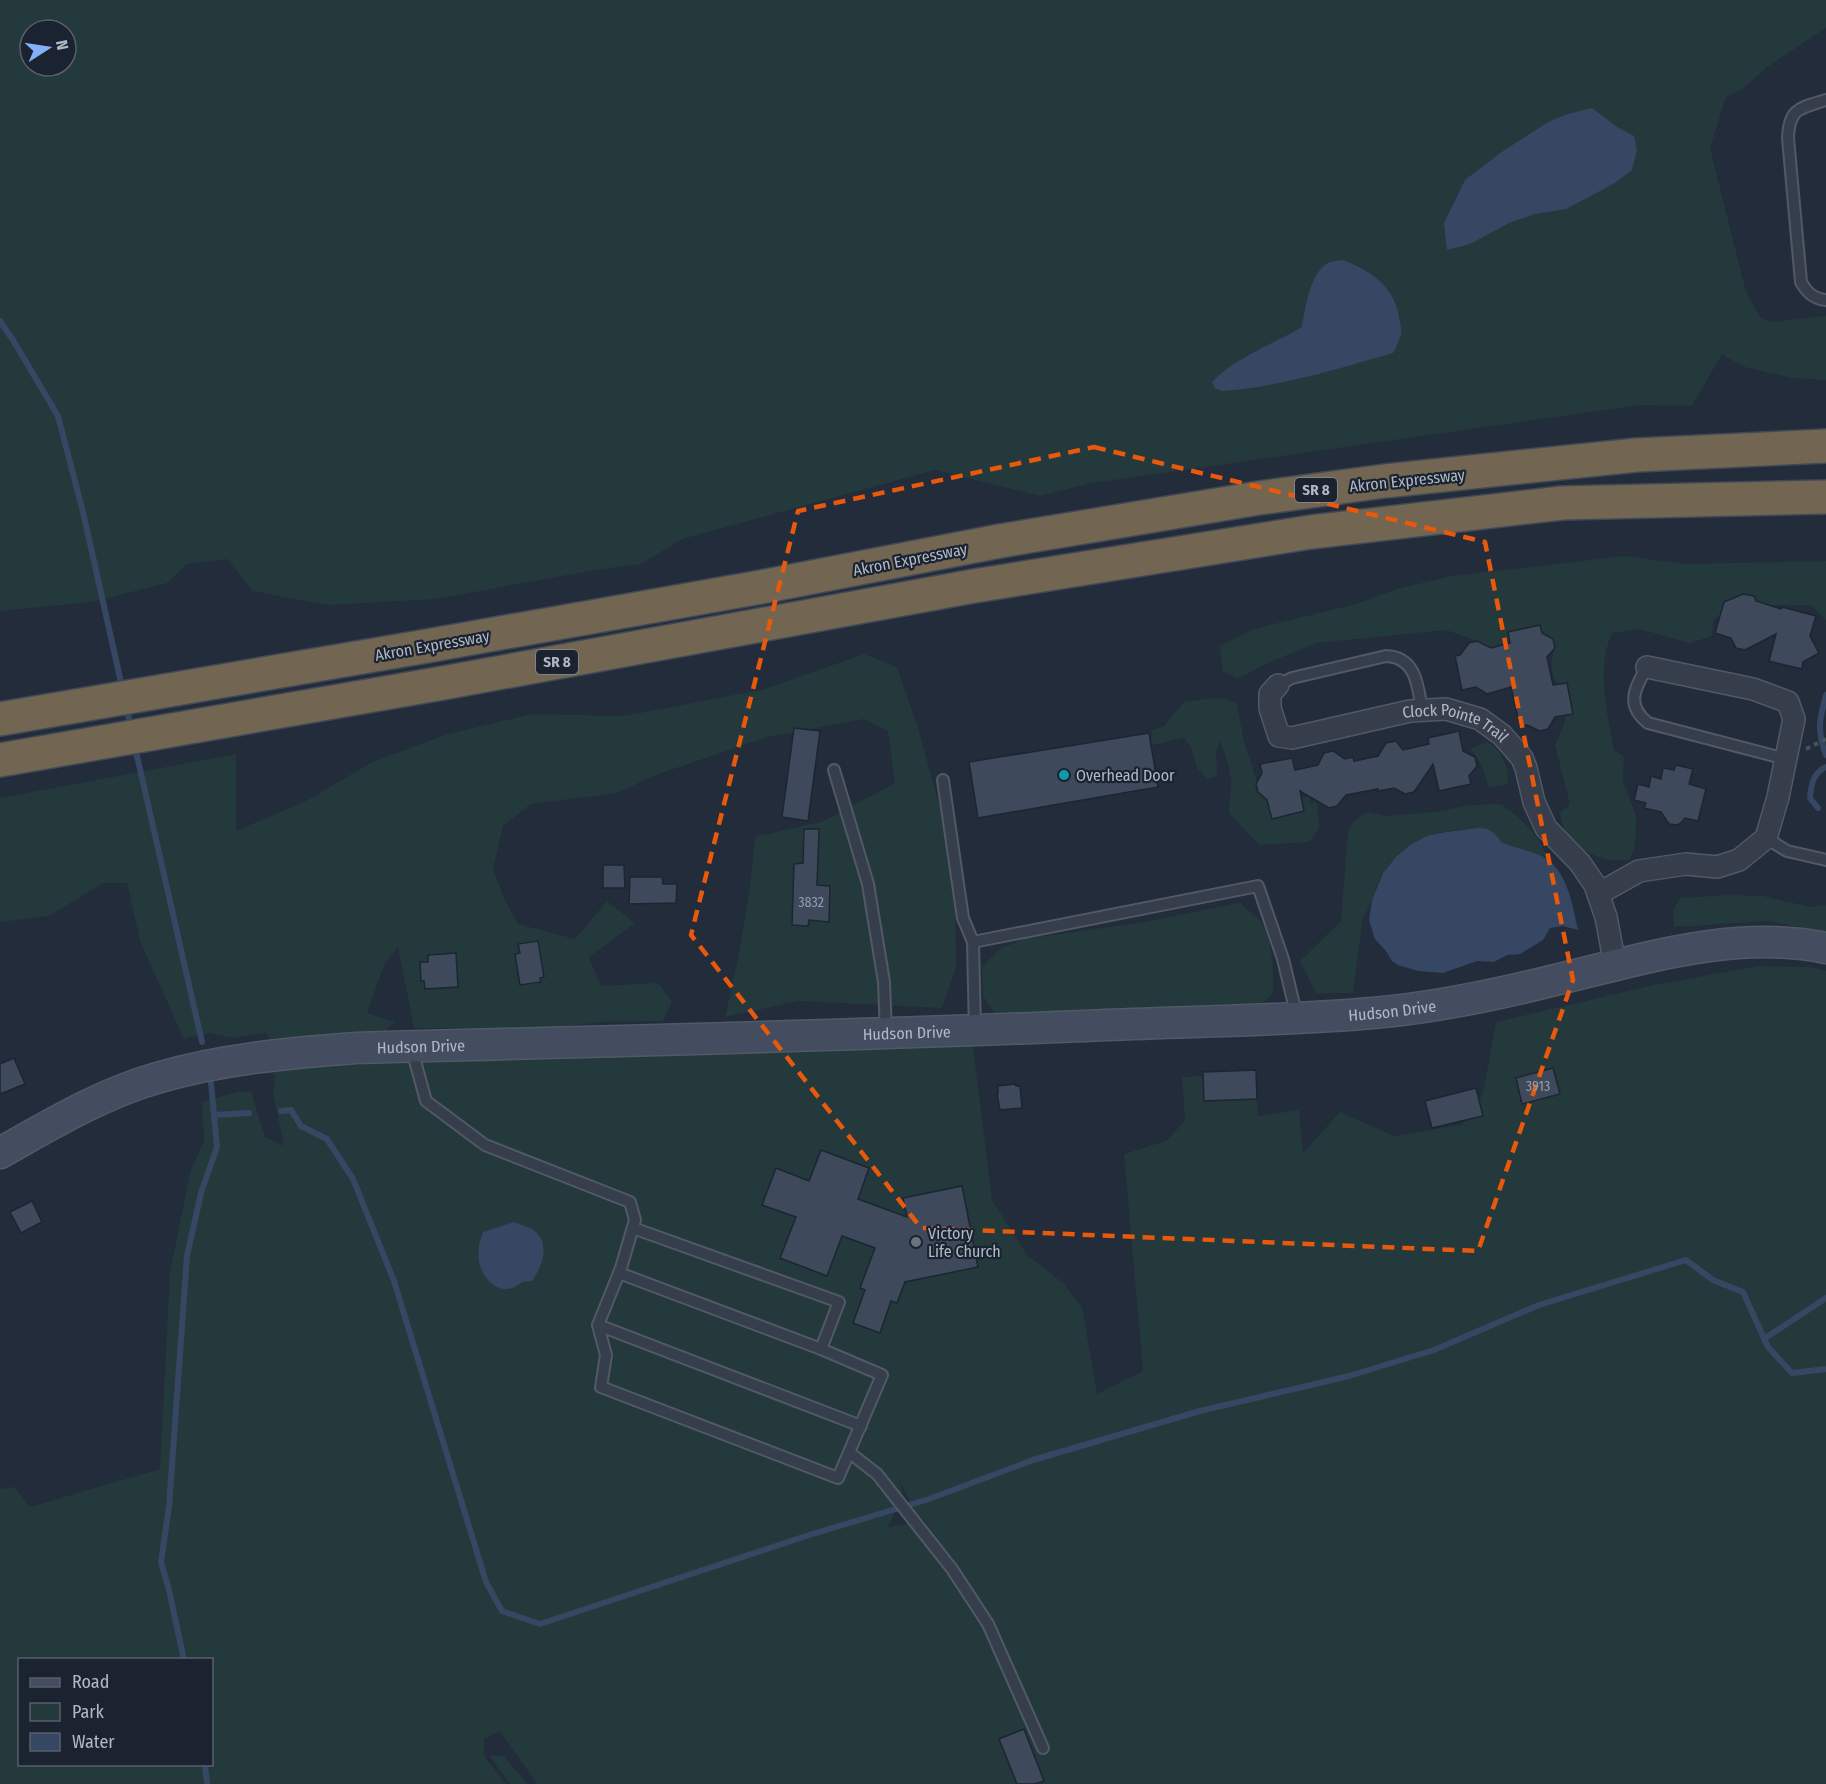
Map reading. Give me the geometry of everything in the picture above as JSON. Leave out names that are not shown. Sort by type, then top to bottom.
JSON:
[{"type":"highway","name":"Akron Expressway","points":[[4,719],[738,591],[1012,539],[1259,498],[1386,481],[1636,455],[1826,446]]},
{"type":"highway","name":"SR 8","points":[[5,759],[296,709],[974,586],[1311,532],[1562,503],[1826,497]]},
{"type":"street","points":[[1598,894],[1639,872],[1686,864],[1717,867],[1738,860],[1766,837],[1786,759],[1794,719],[1788,702],[1753,689],[1647,667]]},
{"type":"street","name":"Clock Pointe Trail","points":[[1278,685],[1270,694],[1269,708],[1280,736],[1292,738],[1410,711],[1446,709],[1480,719],[1502,735],[1522,758],[1527,768],[1534,802],[1546,828],[1580,862],[1595,885],[1606,916],[1615,965]]},
{"type":"street","name":"Hudson Drive","points":[[0,1153],[94,1103],[156,1078],[205,1066],[296,1052],[1297,1018],[1441,1005],[1553,981],[1649,956],[1740,943],[1826,948]]},
{"type":"lane","points":[[1826,100],[1797,111],[1790,118],[1788,138],[1802,282],[1806,291],[1818,299],[1826,300]]},
{"type":"lane","points":[[1278,685],[1292,678],[1393,656],[1405,662],[1413,672],[1422,710]]},
{"type":"lane","points":[[1647,667],[1635,692],[1634,703],[1636,712],[1648,723],[1786,759]]},
{"type":"lane","points":[[834,770],[868,884],[884,982],[886,1033]]},
{"type":"lane","points":[[943,780],[963,918],[973,942],[975,1030]]},
{"type":"lane","points":[[1766,837],[1787,850],[1826,860]]},
{"type":"lane","points":[[973,942],[1258,886],[1283,959],[1297,1018]]},
{"type":"lane","points":[[411,1047],[426,1101],[485,1145],[630,1202],[635,1220],[633,1228],[619,1273],[598,1325],[606,1355],[601,1387],[838,1478],[882,1375],[821,1349],[619,1273]]},
{"type":"lane","points":[[633,1228],[839,1302],[821,1349]]},
{"type":"lane","points":[[598,1325],[861,1426]]},
{"type":"lane","points":[[850,1453],[877,1474],[952,1569],[988,1624],[1043,1748]]},
{"type":"path","points":[[1817,744],[1826,739]]},
{"type":"highlighted area","points":[[1094,447],[1485,542],[1573,980],[1478,1251],[921,1228],[691,935],[798,511]]},
{"type":"green space","points":[[0,0],[1826,0],[1826,28],[1767,67],[1742,89],[1726,97],[1710,148],[1746,292],[1761,318],[1772,322],[1826,316],[1826,380],[1792,378],[1744,367],[1722,354],[1692,406],[1640,405],[1092,483],[1040,496],[935,470],[682,539],[641,564],[595,570],[436,599],[327,605],[253,591],[227,559],[187,564],[167,583],[92,602],[0,611]]},
{"type":"green space","points":[[1625,556],[1685,564],[1826,561],[1826,620],[1811,605],[1737,605],[1714,619],[1712,636],[1690,643],[1639,629],[1612,633],[1605,661],[1604,691],[1614,750],[1624,757],[1623,781],[1636,816],[1635,848],[1630,859],[1612,860],[1594,855],[1578,846],[1565,830],[1560,813],[1570,804],[1555,745],[1564,724],[1568,699],[1553,675],[1552,662],[1555,648],[1519,630],[1508,632],[1510,641],[1486,650],[1477,641],[1446,630],[1316,643],[1237,679],[1223,671],[1220,646],[1254,629],[1356,604],[1397,589],[1452,576]]},
{"type":"green space","points":[[864,654],[897,667],[918,728],[955,862],[956,967],[942,1008],[798,1001],[725,1017],[743,928],[755,837],[824,821],[895,783],[888,731],[864,719],[767,737],[653,776],[617,793],[531,804],[503,826],[493,869],[505,900],[518,924],[575,939],[607,901],[635,923],[589,957],[601,986],[658,983],[672,1002],[663,1021],[602,1022],[516,1032],[414,1028],[398,947],[384,965],[367,1013],[395,1022],[381,1035],[346,1033],[270,1039],[266,1033],[234,1038],[208,1033],[184,1039],[140,941],[127,883],[103,883],[49,916],[0,922],[0,798],[236,754],[236,831],[310,799],[372,762],[448,734],[532,714],[624,716],[765,689]]},
{"type":"green space","points":[[1223,698],[1237,704],[1244,742],[1257,781],[1257,792],[1266,797],[1272,819],[1304,812],[1301,798],[1309,796],[1310,803],[1317,801],[1319,828],[1309,842],[1259,845],[1229,813],[1231,779],[1220,741],[1216,753],[1217,776],[1207,779],[1197,768],[1192,749],[1184,738],[1151,745],[1152,730],[1164,726],[1184,702]]},
{"type":"green space","points":[[1487,742],[1501,754],[1508,774],[1506,785],[1489,787],[1480,762],[1470,750]]},
{"type":"green space","points":[[1501,804],[1516,815],[1535,835],[1548,860],[1501,842],[1495,833],[1479,830],[1447,831],[1417,842],[1392,862],[1382,875],[1363,917],[1353,993],[1316,993],[1300,961],[1341,921],[1348,832],[1353,822],[1368,812],[1386,816],[1435,812],[1470,805]]},
{"type":"green space","points":[[1728,895],[1763,896],[1810,907],[1826,905],[1826,932],[1768,921],[1674,926],[1673,910],[1680,898]]},
{"type":"green space","points":[[1240,903],[1261,922],[1268,938],[1273,966],[1273,993],[1265,1001],[1005,1015],[995,1013],[983,996],[982,967],[1001,948],[1025,939],[1145,922]]},
{"type":"green space","points":[[1760,966],[1808,967],[1826,971],[1826,1784],[537,1784],[500,1731],[484,1739],[484,1756],[506,1784],[0,1784],[0,1489],[14,1487],[30,1507],[160,1469],[170,1272],[190,1173],[204,1141],[202,1102],[237,1092],[251,1091],[265,1137],[284,1146],[273,1094],[275,1078],[272,1068],[924,1045],[973,1046],[992,1200],[1027,1255],[1063,1283],[1082,1307],[1097,1394],[1143,1371],[1124,1154],[1166,1141],[1185,1121],[1182,1077],[1203,1076],[1204,1101],[1257,1099],[1258,1116],[1299,1110],[1303,1153],[1340,1112],[1394,1136],[1461,1125],[1483,1093],[1496,1022],[1658,984]],"holes":[[[899,1480],[916,1514],[926,1522],[888,1527],[903,1494]]]},
{"type":"green space","points":[[489,1755],[504,1756],[527,1784],[510,1784]]},
{"type":"water","points":[[1592,108],[1617,127],[1634,136],[1637,150],[1632,170],[1615,183],[1566,209],[1535,214],[1509,223],[1470,244],[1447,250],[1444,223],[1465,180],[1503,151],[1550,121]]},
{"type":"water","points":[[1342,260],[1371,274],[1386,288],[1397,306],[1401,331],[1393,353],[1266,386],[1222,391],[1215,388],[1212,382],[1232,365],[1302,327],[1309,292],[1317,274],[1328,263]]},
{"type":"water","points":[[1478,828],[1489,830],[1501,842],[1541,856],[1553,864],[1568,891],[1578,930],[1563,926],[1550,928],[1543,940],[1520,954],[1507,955],[1494,962],[1477,961],[1443,973],[1418,971],[1398,965],[1392,961],[1375,939],[1369,920],[1372,900],[1383,873],[1410,845],[1427,836]]},
{"type":"water","points":[[514,1222],[538,1234],[542,1241],[543,1255],[542,1262],[532,1281],[506,1289],[494,1286],[485,1276],[478,1258],[479,1245],[483,1232]]},
{"type":"building","points":[[1743,594],[1754,596],[1756,601],[1781,609],[1782,607],[1816,616],[1810,636],[1819,653],[1803,662],[1802,669],[1769,661],[1776,634],[1745,650],[1736,648],[1731,638],[1715,633],[1724,602]]},
{"type":"building","points":[[1540,625],[1542,633],[1553,639],[1555,648],[1547,657],[1553,685],[1567,683],[1573,714],[1555,717],[1548,729],[1540,731],[1527,725],[1520,726],[1511,687],[1487,694],[1476,687],[1462,690],[1455,656],[1460,655],[1469,643],[1477,641],[1491,648],[1510,643],[1508,632]]},
{"type":"building","points":[[794,728],[820,731],[808,821],[782,817]]},
{"type":"building","points":[[1459,731],[1463,751],[1475,757],[1477,766],[1469,776],[1471,784],[1439,791],[1433,764],[1414,792],[1405,794],[1394,788],[1346,795],[1337,806],[1329,808],[1300,791],[1304,811],[1272,819],[1267,800],[1258,792],[1256,784],[1262,773],[1260,764],[1292,758],[1295,770],[1318,765],[1324,753],[1333,751],[1345,759],[1353,757],[1354,761],[1378,756],[1386,743],[1396,741],[1403,750],[1429,744],[1428,738]]},
{"type":"building","name":"Overhead Door","points":[[1149,733],[1158,787],[978,818],[969,762]]},
{"type":"building","points":[[1676,765],[1693,769],[1689,784],[1706,789],[1698,821],[1685,818],[1677,825],[1669,824],[1661,812],[1644,808],[1646,803],[1634,800],[1638,784],[1649,787],[1651,776],[1661,779],[1663,768],[1674,770]]},
{"type":"building","points":[[804,829],[819,829],[817,885],[830,886],[829,922],[809,920],[808,926],[792,925],[794,864],[803,863]]},
{"type":"building","points":[[603,865],[624,865],[625,888],[603,888]]},
{"type":"building","points":[[630,877],[662,877],[663,884],[677,884],[676,903],[629,904]]},
{"type":"building","points":[[538,941],[544,977],[540,978],[541,982],[520,985],[515,954],[520,953],[518,944]]},
{"type":"building","points":[[456,953],[458,987],[425,989],[424,981],[421,981],[420,962],[428,962],[428,955]]},
{"type":"building","points":[[14,1058],[25,1084],[0,1094],[0,1064]]},
{"type":"building","points":[[1553,1068],[1560,1094],[1522,1104],[1516,1078]]},
{"type":"building","points":[[1256,1070],[1257,1099],[1204,1101],[1203,1072]]},
{"type":"building","points":[[1015,1084],[1020,1086],[1022,1108],[1000,1110],[998,1086]]},
{"type":"building","points":[[1476,1088],[1483,1116],[1432,1128],[1425,1101]]},
{"type":"building","name":"Victory Life Church","points":[[821,1150],[869,1168],[858,1199],[907,1217],[903,1198],[962,1186],[978,1267],[905,1282],[897,1303],[891,1301],[880,1333],[853,1323],[865,1290],[860,1288],[875,1248],[842,1236],[827,1276],[780,1258],[796,1217],[762,1205],[776,1168],[809,1181]]},
{"type":"building","points":[[32,1201],[42,1222],[21,1233],[10,1212]]},
{"type":"building","points":[[1024,1729],[1044,1781],[1035,1784],[1017,1784],[999,1739]]},
{"type":"waterway","points":[[0,321],[58,416],[83,512],[122,687]]},
{"type":"waterway","points":[[1826,695],[1820,725],[1826,755]]},
{"type":"waterway","points":[[126,706],[131,728]]},
{"type":"waterway","points":[[135,747],[202,1042]]},
{"type":"waterway","points":[[1818,808],[1810,798],[1811,789],[1815,776],[1826,767]]},
{"type":"waterway","points":[[184,1658],[161,1562],[169,1507],[187,1256],[201,1193],[217,1147],[211,1083]]},
{"type":"waterway","points":[[281,1111],[291,1110],[301,1126],[327,1139],[353,1179],[394,1281],[486,1582],[502,1611],[540,1624],[806,1536],[929,1499],[1033,1460],[1200,1411],[1349,1376],[1434,1350],[1539,1305],[1686,1260],[1713,1280],[1743,1292],[1768,1347],[1792,1373],[1826,1369]]},
{"type":"waterway","points":[[214,1115],[249,1113]]},
{"type":"waterway","points":[[1764,1339],[1826,1298]]},
{"type":"waterway","points":[[205,1766],[207,1784]]},
{"type":"place","name":"Overhead Door","points":[[1064,775]]},
{"type":"place","name":"Victory Life Church","points":[[916,1242]]}]
